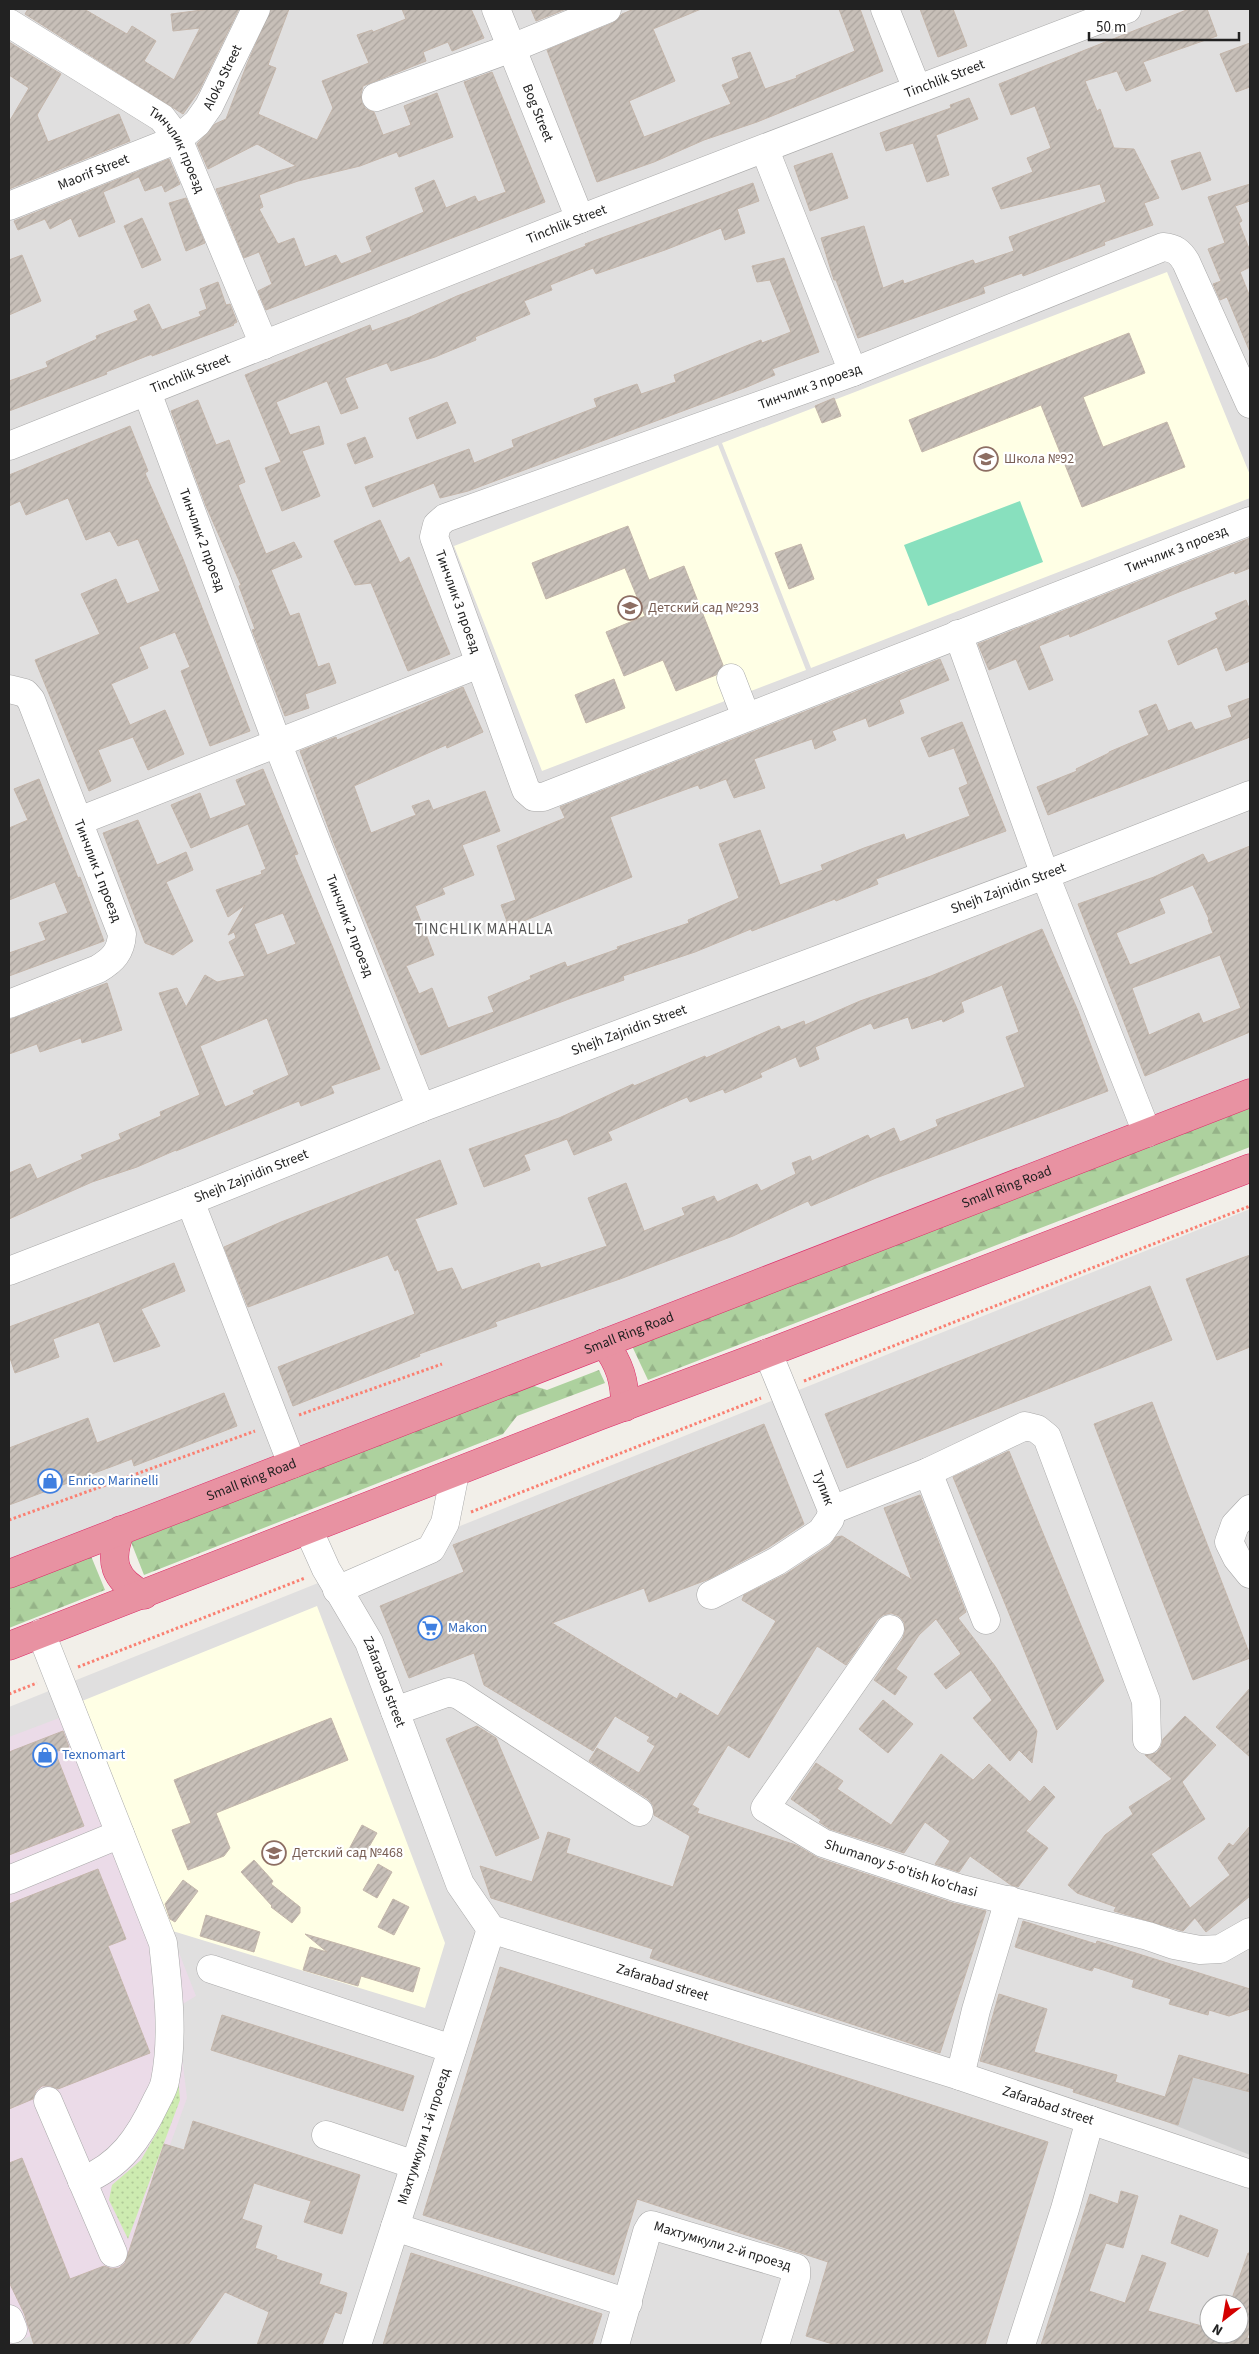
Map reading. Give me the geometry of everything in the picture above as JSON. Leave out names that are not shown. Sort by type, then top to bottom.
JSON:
[{"type":"highway","name":"Small Ring Road","points":[[9,1574],[1250,1093]]},
{"type":"highway","points":[[9,1646],[625,1407],[1248,1174]]},
{"type":"highway","points":[[604,1343],[615,1358],[620,1369],[625,1387],[625,1407]]},
{"type":"highway","points":[[121,1530],[114,1550],[116,1569],[128,1585],[144,1595]]},
{"type":"street","name":"Aloka Street","points":[[178,139],[197,123],[210,106],[256,9]]},
{"type":"street","name":"Bog Street","points":[[496,9],[580,219]]},
{"type":"street","points":[[376,97],[512,48],[608,9]]},
{"type":"street","points":[[885,9],[918,89]]},
{"type":"street","name":"Tinchlik Street","points":[[9,446],[580,219],[765,150],[1127,9]]},
{"type":"street","name":"Тинчлик проезд","points":[[9,23],[162,118],[178,139],[264,346]]},
{"type":"street","name":"Maorif Street","points":[[9,206],[178,139]]},
{"type":"street","points":[[765,150],[854,372]]},
{"type":"street","name":"Тинчлик 3 проезд","points":[[1250,404],[1244,368],[1181,253],[1173,248],[1163,247],[854,372],[445,518],[437,525],[434,537],[526,790],[534,796],[543,797],[1250,521]]},
{"type":"street","name":"Тинчлик 2 проезд","points":[[147,392],[278,744],[421,1108]]},
{"type":"street","points":[[958,634],[1045,875],[1147,1133]]},
{"type":"street","points":[[79,821],[479,664]]},
{"type":"street","points":[[731,678],[746,717]]},
{"type":"street","name":"Тинчлик 1 проезд","points":[[9,689],[25,693],[31,700],[122,934],[122,945],[109,963],[9,1004]]},
{"type":"street","name":"Shejh Zajnidin Street","points":[[9,1271],[421,1108],[1045,875],[1250,795]]},
{"type":"street","points":[[190,1201],[292,1464]]},
{"type":"street","name":"Тупик","points":[[711,1595],[776,1561],[821,1532],[830,1519],[832,1510],[768,1353]]},
{"type":"street","points":[[832,1510],[928,1472],[1025,1426],[1037,1428],[1047,1436],[1146,1701],[1147,1740]]},
{"type":"street","points":[[928,1472],[986,1620]]},
{"type":"street","points":[[332,1580],[431,1550],[445,1523],[455,1473]]},
{"type":"street","points":[[1250,1509],[1235,1525],[1229,1542],[1237,1558],[1250,1574]]},
{"type":"street","name":"Zafarabad street","points":[[309,1531],[332,1580],[369,1642],[460,1884],[491,1929],[960,2076],[1250,2174]]},
{"type":"street","name":"Shumanoy 5-o'tish ko'chasi","points":[[890,1629],[765,1808],[823,1844],[958,1888],[1148,1936],[1174,1945],[1200,1950],[1220,1949],[1250,1932]]},
{"type":"street","points":[[41,1633],[163,1943],[168,1997],[169,2041],[165,2083],[149,2118],[128,2150],[101,2173],[82,2181]]},
{"type":"street","points":[[395,1711],[449,1692],[459,1695],[639,1812]]},
{"type":"street","points":[[9,1880],[120,1834]]},
{"type":"street","points":[[960,2076],[976,2010],[1009,1900]]},
{"type":"street","name":"Махтумкули 1-й проезд","points":[[357,2345],[491,1929]]},
{"type":"street","points":[[210,1968],[452,2049]]},
{"type":"street","points":[[48,2102],[114,2253]]},
{"type":"street","points":[[1020,2345],[1065,2209],[1090,2120]]},
{"type":"street","points":[[326,2135],[415,2165]]},
{"type":"street","name":"Махтумкули 2-й проезд","points":[[615,2345],[647,2232],[651,2225],[796,2268],[796,2277],[779,2344]]},
{"type":"street","points":[[395,2227],[628,2303]]},
{"type":"path","points":[[445,1523],[1250,1206]]},
{"type":"path","points":[[9,1520],[442,1364]]},
{"type":"path","points":[[9,1694],[58,1675],[332,1580]]},
{"type":"shaded area","points":[[9,9],[1250,9],[1250,1093],[9,1574]]},
{"type":"shaded area","name":"Школа №92","points":[[1167,272],[1250,475],[1250,498],[811,668],[722,443]]},
{"type":"shaded area","name":"Детский сад №293","points":[[718,445],[806,670],[542,771],[454,546]]},
{"type":"shaded area","points":[[1250,1209],[1250,2345],[9,2345],[9,1707]]},
{"type":"shaded area","name":"Детский сад №468","points":[[317,1606],[445,1943],[425,2008],[166,1929],[82,1701]]},
{"type":"shaded area","points":[[83,1709],[196,1996],[176,2008],[187,2098],[136,2239],[226,2287],[183,2345],[136,2345],[116,2300],[9,2345],[9,1737]]},
{"type":"shaded area","points":[[1179,2055],[1250,2075],[1250,2155],[1159,2119]]},
{"type":"green space","points":[[1020,501],[1043,562],[928,606],[904,545]]},
{"type":"green space","points":[[1250,1108],[1250,1147],[648,1380],[632,1346]]},
{"type":"green space","points":[[599,1370],[605,1383],[517,1416],[503,1434],[144,1575],[131,1542],[531,1385],[547,1390]]},
{"type":"green space","points":[[91,1556],[105,1590],[9,1628],[9,1588]]},
{"type":"green space","points":[[175,2040],[180,2100],[128,2239],[109,2200],[112,2185],[141,2160],[160,2127],[171,2084]]},
{"type":"building","points":[[28,9],[84,9],[127,34],[132,26],[156,41],[144,61],[174,80],[200,28],[173,31],[171,14],[210,9],[239,9],[199,91],[183,114],[25,14]]},
{"type":"building","points":[[271,9],[289,9],[268,65],[276,68],[258,114],[317,140],[333,108],[322,81],[369,63],[357,35],[372,30],[373,32],[406,19],[402,9],[471,9],[484,38],[452,51],[448,42],[423,52],[426,61],[363,86],[361,94],[362,103],[366,109],[374,112],[383,135],[411,125],[404,106],[437,93],[453,137],[399,157],[397,152],[360,166],[298,181],[259,195],[263,207],[259,209],[278,244],[294,238],[305,267],[336,255],[341,264],[372,252],[366,237],[424,212],[415,188],[434,180],[446,208],[475,196],[478,202],[506,192],[464,82],[492,72],[545,202],[266,310],[258,291],[272,284],[259,252],[244,258],[216,189],[296,166],[257,144],[208,169],[197,144],[215,124],[226,119]]},
{"type":"building","points":[[531,9],[566,9],[536,21]]},
{"type":"building","points":[[634,9],[701,9],[653,29],[675,81],[629,101],[644,137],[731,104],[722,85],[739,78],[732,58],[750,52],[765,89],[797,78],[796,76],[855,51],[839,9],[860,9],[883,71],[757,122],[704,140],[654,162],[597,182],[547,50],[613,23],[622,14]]},
{"type":"building","points":[[920,9],[953,9],[967,46],[938,57]]},
{"type":"building","points":[[1189,9],[1207,9],[1217,36],[1143,62],[1151,81],[1126,91],[1117,71],[1085,81],[1097,111],[1100,109],[1114,148],[1134,149],[1159,198],[1144,203],[1153,225],[1104,242],[1105,245],[1023,276],[1022,273],[983,287],[985,293],[858,338],[836,280],[834,280],[821,238],[864,226],[883,288],[903,280],[904,284],[973,260],[975,264],[1014,251],[1009,237],[1106,202],[1100,184],[1001,209],[992,188],[1033,172],[1027,158],[1051,148],[1035,106],[1011,115],[999,84]]},
{"type":"building","points":[[9,42],[61,74],[37,115],[48,142],[119,114],[130,141],[9,189],[9,122],[29,88],[9,75]]},
{"type":"building","points":[[1250,43],[1250,87],[1236,92],[1220,54]]},
{"type":"building","points":[[969,98],[978,119],[936,135],[949,175],[927,182],[913,143],[886,151],[880,133],[951,108],[950,105]]},
{"type":"building","points":[[1200,152],[1211,180],[1182,190],[1171,161]]},
{"type":"building","points":[[832,153],[848,198],[810,211],[794,166]]},
{"type":"building","points":[[169,159],[180,184],[165,192],[162,185],[145,191],[139,177],[103,192],[115,222],[79,237],[71,218],[50,229],[45,219],[18,230],[14,221]]},
{"type":"building","points":[[753,183],[759,201],[737,209],[745,233],[725,240],[721,228],[596,274],[593,268],[550,285],[552,290],[524,301],[530,314],[475,337],[476,340],[435,357],[391,371],[387,363],[345,378],[358,408],[341,414],[327,381],[276,402],[290,435],[319,426],[324,444],[302,451],[320,496],[282,511],[265,468],[281,462],[245,375],[370,325],[372,331],[410,317],[457,296],[586,246],[585,244]]},
{"type":"building","points":[[1250,184],[1250,201],[1235,206],[1242,221],[1239,223],[1250,251],[1250,267],[1240,272],[1250,297],[1250,352],[1227,297],[1220,300],[1213,284],[1221,281],[1208,249],[1225,243],[1208,197]]},
{"type":"building","points":[[186,198],[205,243],[186,251],[169,203]]},
{"type":"building","points":[[142,218],[161,260],[142,268],[124,226]]},
{"type":"building","points":[[22,255],[41,301],[9,315],[9,260]]},
{"type":"building","points":[[784,258],[819,352],[772,369],[775,375],[747,387],[468,491],[440,498],[434,483],[373,507],[365,487],[469,449],[474,463],[514,447],[512,440],[597,407],[594,399],[637,384],[641,394],[676,382],[674,375],[761,340],[762,343],[791,332],[770,280],[757,282],[752,266]]},
{"type":"building","points":[[218,282],[226,305],[230,304],[237,322],[234,325],[152,356],[152,354],[106,372],[107,374],[9,411],[9,381],[48,367],[46,362],[97,339],[96,336],[138,320],[134,311],[149,304],[162,330],[201,316],[199,312],[207,309],[200,289]]},
{"type":"building","points":[[1129,333],[1145,373],[1083,397],[1103,447],[1167,422],[1185,467],[1082,507],[1041,405],[922,452],[909,420]]},
{"type":"building","points":[[834,398],[841,416],[822,423],[815,406]]},
{"type":"building","points":[[198,400],[216,445],[229,440],[245,482],[238,485],[266,554],[294,542],[302,557],[271,570],[290,616],[299,613],[318,667],[329,663],[336,683],[305,694],[309,708],[285,716],[252,630],[255,629],[239,586],[241,585],[206,506],[171,411]]},
{"type":"building","points":[[447,402],[456,423],[417,439],[409,418]]},
{"type":"building","points":[[130,426],[148,471],[145,473],[183,559],[250,731],[210,746],[181,671],[190,667],[175,632],[139,647],[148,668],[111,684],[130,725],[165,710],[184,754],[148,770],[133,737],[98,750],[111,781],[89,791],[35,660],[100,634],[81,594],[116,579],[127,604],[160,591],[138,539],[118,546],[110,531],[86,540],[68,498],[26,515],[20,501],[9,506],[9,475]]},
{"type":"building","points":[[365,437],[373,457],[355,464],[347,444]]},
{"type":"building","points":[[380,520],[400,563],[409,557],[450,654],[408,671],[371,583],[355,585],[334,541]]},
{"type":"building","points":[[628,526],[649,580],[684,566],[723,665],[716,675],[676,691],[663,660],[624,676],[606,632],[645,616],[625,568],[546,599],[532,563]]},
{"type":"building","points":[[1250,538],[1250,568],[1235,574],[1234,571],[1070,637],[1069,634],[1039,646],[1053,680],[1029,690],[1016,659],[989,670],[978,644]]},
{"type":"building","points":[[801,544],[814,579],[789,589],[775,553]]},
{"type":"building","points":[[1246,600],[1250,611],[1250,661],[1226,671],[1217,647],[1178,665],[1168,641],[1218,619],[1215,613]]},
{"type":"building","points":[[940,659],[949,680],[899,700],[904,713],[869,727],[866,718],[832,731],[836,740],[815,749],[812,739],[754,759],[765,788],[734,798],[726,779],[700,789],[698,785],[610,817],[632,877],[509,927],[501,905],[516,900],[497,846],[565,818],[560,807]]},
{"type":"building","points":[[614,679],[625,708],[586,723],[575,695]]},
{"type":"building","points":[[463,687],[483,732],[447,748],[446,745],[354,786],[371,833],[416,815],[412,806],[429,800],[433,810],[485,791],[500,831],[462,845],[474,875],[442,888],[445,894],[415,906],[434,955],[406,966],[419,994],[432,988],[448,1028],[494,1012],[488,997],[531,979],[530,976],[565,962],[567,967],[618,949],[617,947],[689,923],[688,920],[739,898],[719,844],[760,830],[780,885],[823,870],[821,865],[864,848],[904,834],[906,840],[970,816],[959,788],[968,784],[954,748],[929,757],[921,738],[962,722],[1006,831],[876,879],[878,884],[836,901],[835,899],[752,931],[751,929],[695,952],[623,976],[624,980],[421,1055],[334,843],[300,751],[336,737],[337,740]]},
{"type":"building","points":[[1250,698],[1250,737],[1048,815],[1037,787],[1077,771],[1076,769],[1109,752],[1149,735],[1139,711],[1156,704],[1168,731],[1191,722],[1195,730],[1232,717],[1228,706]]},
{"type":"building","points":[[263,769],[298,854],[294,855],[333,948],[380,1069],[331,1086],[334,1093],[301,1106],[299,1101],[137,1167],[92,1182],[9,1219],[9,1173],[30,1164],[37,1179],[83,1159],[81,1155],[121,1139],[119,1134],[161,1116],[160,1112],[200,1095],[159,993],[177,988],[186,1007],[205,975],[217,982],[245,976],[229,942],[236,938],[234,932],[228,935],[245,905],[228,917],[216,890],[262,874],[261,871],[266,869],[248,824],[191,848],[171,805],[200,793],[210,819],[246,805],[236,780]],"holes":[[[283,913],[296,944],[267,955],[254,924]],[[267,1018],[289,1075],[253,1091],[255,1094],[225,1107],[200,1046]]]},
{"type":"building","points":[[39,779],[78,878],[80,877],[104,941],[9,976],[9,953],[46,940],[39,923],[68,913],[55,882],[9,900],[9,828],[28,820],[14,789]]},
{"type":"building","points":[[138,820],[157,865],[186,852],[193,870],[166,882],[193,941],[173,955],[145,943],[103,833]]},
{"type":"building","points":[[1250,846],[1250,1032],[1145,1076],[1078,904],[1154,877],[1203,854],[1208,863]],"holes":[[[1193,885],[1209,919],[1213,933],[1130,965],[1116,933],[1165,913],[1159,899]],[[1220,955],[1241,1008],[1203,1023],[1199,1013],[1149,1035],[1132,988]]]},
{"type":"building","points":[[1042,929],[1078,1011],[1108,1091],[876,1178],[811,1206],[808,1201],[733,1236],[620,1279],[495,1322],[497,1326],[419,1354],[420,1356],[293,1406],[278,1367],[415,1314],[398,1269],[395,1271],[388,1255],[248,1307],[224,1247],[281,1222],[440,1160],[457,1204],[415,1219],[437,1272],[452,1268],[462,1290],[539,1263],[541,1268],[607,1246],[588,1198],[626,1183],[644,1231],[685,1215],[682,1208],[714,1196],[717,1202],[757,1184],[761,1191],[796,1174],[792,1163],[810,1156],[812,1161],[868,1135],[870,1139],[894,1128],[900,1142],[938,1126],[936,1120],[1025,1087],[1006,1037],[1019,1032],[1002,985],[961,1002],[964,1012],[943,1022],[942,1019],[912,1029],[908,1017],[874,1029],[871,1023],[815,1047],[819,1059],[800,1067],[796,1057],[760,1073],[762,1077],[725,1093],[723,1089],[690,1102],[687,1097],[608,1132],[612,1140],[574,1155],[567,1139],[524,1155],[530,1170],[484,1187],[469,1149],[559,1118],[633,1084],[634,1086],[705,1056],[706,1058],[779,1026],[781,1030],[804,1021],[805,1025],[860,1001],[931,976]]},
{"type":"building","points":[[107,983],[122,1030],[82,1043],[81,1038],[40,1052],[37,1044],[9,1054],[9,1020]]},
{"type":"building","points":[[1250,1255],[1250,1347],[1217,1360],[1186,1279]]},
{"type":"building","points":[[174,1263],[185,1291],[141,1309],[160,1346],[114,1362],[99,1322],[53,1339],[59,1357],[15,1373],[9,1355],[9,1327]]},
{"type":"building","points":[[1150,1286],[1172,1340],[847,1468],[825,1414]]},
{"type":"building","points":[[224,1393],[237,1426],[134,1466],[132,1459],[9,1505],[9,1448],[88,1418],[97,1443]]},
{"type":"building","points":[[1152,1402],[1250,1655],[1250,1658],[1193,1680],[1094,1424]]},
{"type":"building","points":[[764,1424],[804,1524],[769,1547],[709,1579],[649,1602],[644,1588],[552,1623],[677,1699],[680,1693],[718,1716],[776,1621],[742,1600],[744,1595],[786,1574],[830,1545],[836,1537],[842,1536],[912,1580],[884,1508],[920,1495],[966,1612],[958,1618],[995,1666],[1037,1731],[1032,1763],[1019,1750],[1010,1761],[973,1718],[992,1700],[971,1670],[946,1689],[934,1674],[961,1654],[936,1619],[919,1635],[896,1669],[907,1677],[895,1695],[874,1680],[903,1638],[905,1631],[904,1622],[899,1616],[891,1613],[883,1615],[877,1620],[846,1665],[817,1646],[749,1758],[728,1745],[692,1805],[699,1809],[697,1813],[796,1845],[818,1858],[953,1903],[986,1911],[940,2053],[650,1958],[653,1949],[491,1898],[480,1866],[532,1882],[548,1832],[570,1839],[566,1853],[673,1887],[690,1836],[654,1815],[653,1805],[648,1799],[589,1761],[597,1748],[639,1773],[655,1746],[647,1741],[650,1737],[615,1716],[593,1751],[484,1685],[474,1653],[409,1678],[380,1606],[464,1572],[453,1545]]},
{"type":"building","points":[[1009,1451],[1104,1681],[1057,1730],[953,1477]]},
{"type":"building","points":[[1250,1688],[1250,1757],[1216,1727]]},
{"type":"building","points":[[883,1700],[913,1724],[888,1753],[859,1729]]},
{"type":"building","points":[[1185,1716],[1216,1745],[1182,1782],[1205,1819],[1151,1854],[1190,1908],[1230,1875],[1218,1858],[1229,1843],[1233,1846],[1250,1826],[1250,1896],[1206,1932],[1195,1918],[1183,1931],[1114,1911],[1116,1907],[1077,1893],[1068,1885],[1105,1835],[1133,1814],[1129,1807],[1172,1779],[1145,1755],[1156,1753],[1161,1747],[1163,1739]]},
{"type":"building","points":[[331,1718],[348,1760],[216,1813],[230,1848],[224,1856],[188,1870],[172,1830],[191,1823],[174,1780]]},
{"type":"building","points":[[477,1726],[496,1738],[539,1838],[496,1856],[446,1739]]},
{"type":"building","points":[[63,1731],[69,1747],[55,1752],[84,1826],[9,1855],[9,1752]]},
{"type":"building","points":[[941,1754],[973,1780],[989,1764],[1030,1802],[1044,1786],[1055,1797],[1026,1831],[1048,1848],[1018,1887],[1011,1885],[970,1856],[959,1872],[935,1864],[950,1841],[925,1822],[904,1853],[830,1829],[819,1822],[821,1820],[791,1799],[816,1763],[843,1781],[837,1789],[891,1825]]},
{"type":"building","points":[[362,1825],[377,1833],[362,1859],[348,1851]]},
{"type":"building","points":[[254,1860],[273,1881],[271,1884],[300,1907],[300,1913],[292,1923],[271,1907],[241,1872]]},
{"type":"building","points":[[378,1864],[392,1872],[377,1898],[363,1890]]},
{"type":"building","points":[[98,1869],[126,1939],[108,1946],[150,2053],[58,2089],[42,2086],[36,2091],[33,2099],[9,2109],[9,1904]]},
{"type":"building","points":[[183,1880],[198,1891],[175,1922],[170,1919],[165,1904]]},
{"type":"building","points":[[393,1899],[409,1907],[394,1935],[378,1927]]},
{"type":"building","points":[[206,1915],[260,1932],[254,1952],[200,1936]]},
{"type":"building","points":[[1023,1921],[1096,1944],[1097,1941],[1250,1989],[1250,2009],[1229,2016],[1209,2010],[1208,2015],[1169,2004],[1171,1999],[1132,1987],[1134,1980],[1094,1967],[1092,1971],[1015,1947]]},
{"type":"building","points":[[305,1934],[420,1968],[413,1992],[361,1976],[358,1986],[303,1970],[310,1947],[327,1952]]},
{"type":"building","points":[[500,1967],[1048,2142],[985,2345],[836,2345],[806,2336],[828,2262],[637,2199],[614,2275],[423,2215]]},
{"type":"building","points":[[999,1994],[1047,2009],[1034,2052],[1117,2075],[1115,2082],[1165,2097],[1179,2055],[1250,2075],[1250,2092],[1193,2077],[1178,2125],[1073,2092],[1074,2089],[980,2061]]},
{"type":"building","points":[[222,2015],[414,2076],[403,2111],[211,2050]]},
{"type":"building","points":[[193,2121],[360,2175],[342,2234],[304,2222],[311,2201],[254,2183],[242,2219],[262,2226],[255,2248],[277,2256],[276,2259],[322,2274],[319,2284],[347,2293],[341,2314],[335,2312],[322,2345],[257,2345],[269,2312],[225,2292],[188,2345],[34,2345],[24,2313],[9,2282],[9,2163],[22,2158],[70,2279],[104,2266],[112,2269],[119,2268],[125,2263],[164,2144],[184,2150]]},
{"type":"building","points":[[1121,2191],[1138,2196],[1123,2248],[1106,2243],[1089,2291],[1125,2303],[1142,2255],[1166,2263],[1148,2311],[1199,2325],[1199,2344],[1249,2344],[1249,2339],[1250,2345],[1041,2345],[1090,2194],[1118,2204]]},
{"type":"building","points":[[1180,2215],[1218,2230],[1208,2257],[1171,2243]]},
{"type":"building","points":[[411,2253],[602,2314],[592,2345],[383,2345]]},
{"type":"building","points":[[1248,2253],[1250,2253],[1249,2333],[1249,2294],[1234,2294]]},
{"type":"place","name":"Школа №92","points":[[986,459]]},
{"type":"place","name":"Детский сад №293","points":[[630,608]]},
{"type":"place","name":"Enrico Marinelli","points":[[50,1481]]},
{"type":"place","name":"Makon","points":[[430,1628]]},
{"type":"place","name":"Texnomart","points":[[45,1755]]},
{"type":"place","name":"Детский сад №468","points":[[274,1853]]},
{"type":"district","name":"TINCHLIK MAHALLA","points":[[484,929]]}]
